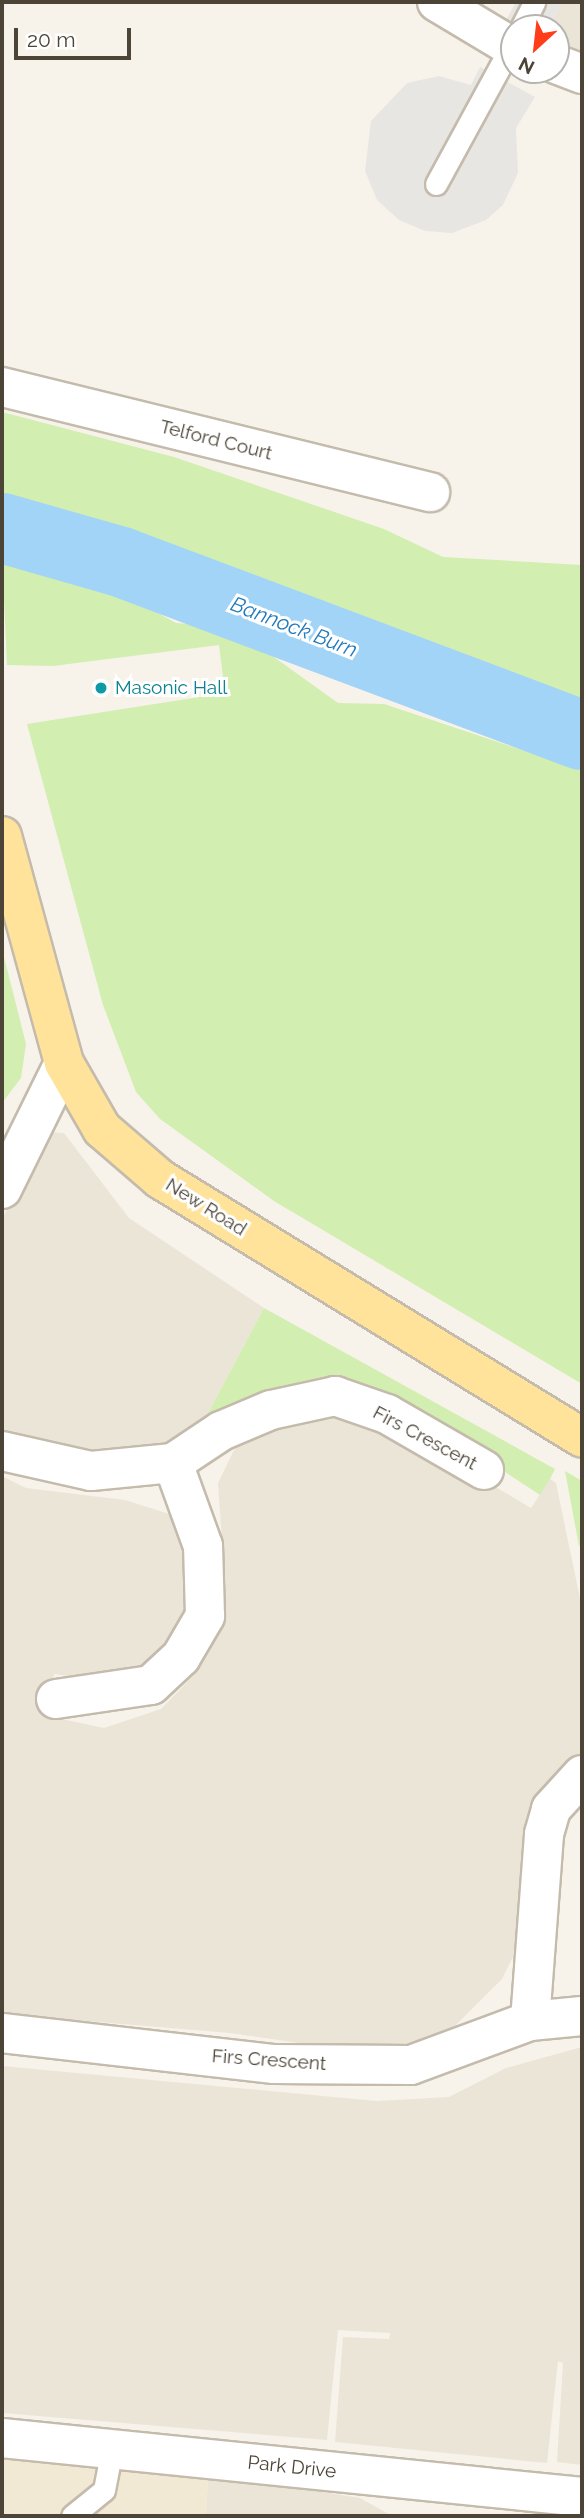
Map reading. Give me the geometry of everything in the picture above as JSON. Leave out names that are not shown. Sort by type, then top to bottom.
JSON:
[{"type":"main road","name":"New Road","points":[[2,836],[64,1063],[102,1129],[160,1180],[582,1438]]},
{"type":"street","points":[[437,2],[500,34]]},
{"type":"street","name":"Telford Court","points":[[2,387],[430,492]]},
{"type":"street","points":[[2,1189],[64,1063]]},
{"type":"street","name":"Firs Crescent","points":[[2,1451],[91,1471],[173,1463],[221,1431],[271,1410],[335,1396],[387,1414],[484,1470]]},
{"type":"street","points":[[56,1699],[151,1685],[181,1657],[205,1616],[203,1546],[173,1463]]},
{"type":"street","points":[[530,2021],[544,1834],[551,1809],[582,1775]]},
{"type":"street","name":"Firs Crescent","points":[[2,2033],[274,2064],[411,2065],[530,2021],[582,2016]]},
{"type":"street","name":"Park Drive","points":[[2,2438],[112,2449],[431,2500],[582,2497]]},
{"type":"lane","points":[[436,184],[500,68]]},
{"type":"lane","points":[[72,2516],[104,2490],[112,2449]]},
{"type":"shaded area","points":[[516,2],[562,2],[556,14],[509,14]]},
{"type":"shaded area","points":[[562,2],[582,2],[582,51],[570,46],[570,14],[556,14]]},
{"type":"shaded area","points":[[480,67],[500,78],[500,84],[511,84],[535,97],[516,128],[518,173],[503,205],[486,220],[452,233],[425,231],[399,220],[377,200],[365,171],[371,121],[407,83],[439,76],[471,85]]},
{"type":"shaded area","points":[[48,1132],[64,1133],[129,1218],[264,1308],[197,1434],[150,1449],[87,1455],[2,1434],[2,1219]]},
{"type":"shaded area","points":[[332,1408],[467,1470],[531,1508],[550,1479],[556,1483],[582,1608],[582,1753],[535,1799],[513,1957],[502,1979],[451,2030],[405,2049],[361,2052],[230,2033],[2,2014],[2,1476],[26,1488],[125,1500],[176,1516],[185,1528],[191,1605],[171,1659],[105,1681],[54,1674],[48,1716],[104,1728],[161,1709],[197,1672],[222,1626],[225,1584],[218,1483],[236,1446],[275,1424]]},
{"type":"shaded area","points":[[582,2047],[582,2465],[557,2462],[563,2363],[558,2361],[547,2463],[335,2442],[343,2337],[389,2339],[390,2333],[338,2330],[327,2440],[2,2413],[2,2066],[377,2101],[449,2097],[506,2068]]},
{"type":"shaded area","points":[[2,2455],[208,2474],[206,2516],[2,2516]]},
{"type":"shaded area","points":[[208,2474],[360,2498],[392,2516],[206,2516]]},
{"type":"green space","points":[[2,412],[174,457],[384,529],[443,557],[582,565],[582,707],[303,620],[51,521],[2,510]]},
{"type":"green space","points":[[2,554],[61,559],[176,623],[232,627],[338,703],[384,704],[582,770],[582,1384],[274,1201],[160,1119],[136,1092],[103,1005],[27,724],[225,693],[219,645],[53,666],[7,665]]},
{"type":"green space","points":[[2,949],[26,1044],[21,1078],[2,1103]]},
{"type":"green space","points":[[264,1308],[555,1469],[540,1495],[447,1434],[367,1394],[197,1434]]},
{"type":"green space","points":[[565,1471],[582,1481],[582,1547],[579,1546]]},
{"type":"waterway","name":"Bannock Burn","points":[[2,528],[121,562],[582,735]]},
{"type":"place","name":"Masonic Hall","points":[[101,688]]}]
